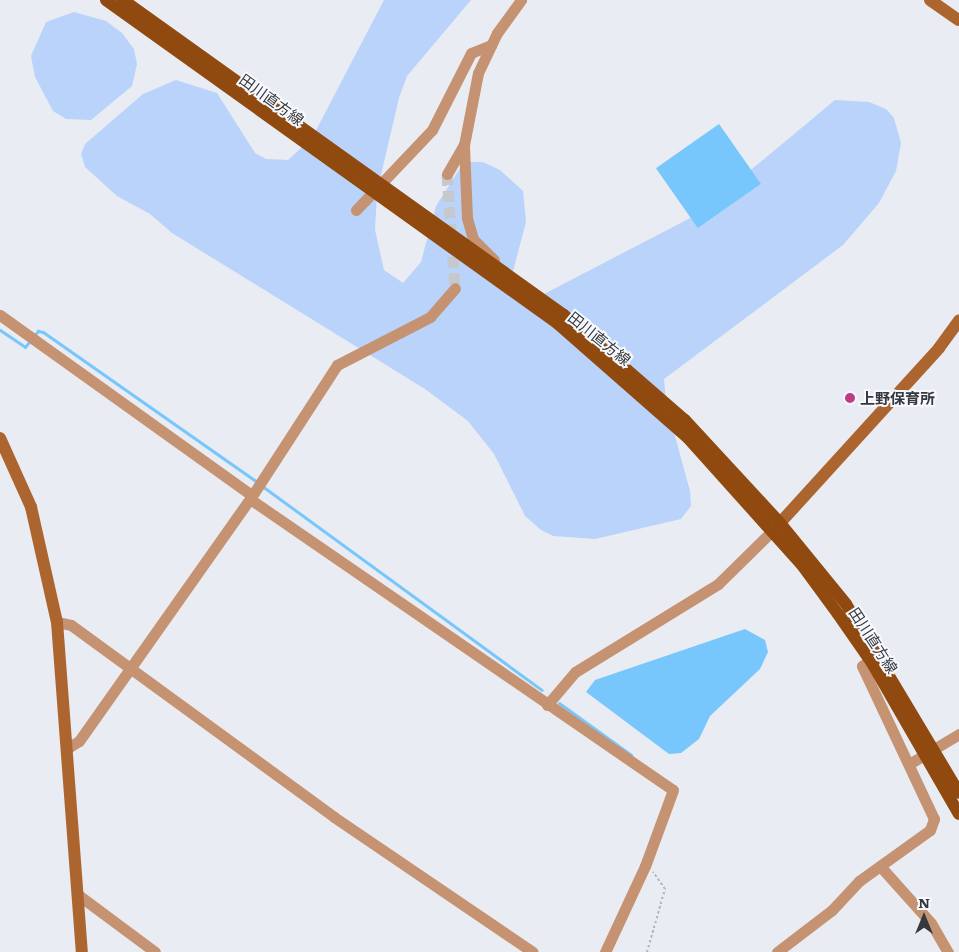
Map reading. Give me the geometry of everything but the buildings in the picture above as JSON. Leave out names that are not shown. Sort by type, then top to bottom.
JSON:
[{"type":"main road","name":"田川直方線","points":[[106,0],[557,323],[688,438],[777,527]]},
{"type":"main road","name":"田川直方線","points":[[123,0],[564,315],[686,420],[807,563],[842,609],[959,793]]},
{"type":"main road","name":"田川直方線","points":[[842,609],[959,814]]},
{"type":"street","points":[[505,272],[473,239],[467,218],[464,145],[478,73],[491,45],[521,0]]},
{"type":"street","points":[[930,0],[957,15]]},
{"type":"street","points":[[356,210],[392,169],[432,130],[471,53],[491,45]]},
{"type":"street","points":[[447,174],[464,145]]},
{"type":"street","points":[[66,749],[79,741],[250,497],[337,365],[430,318],[455,288]]},
{"type":"street","points":[[0,316],[250,497],[547,705],[673,790],[646,866],[605,952]]},
{"type":"street","points":[[547,705],[575,672],[718,584],[777,527],[939,348],[959,320]]},
{"type":"street","points":[[0,438],[31,507],[57,622],[82,952]]},
{"type":"street","points":[[57,622],[71,625],[334,817],[533,952]]},
{"type":"street","points":[[777,952],[832,910],[880,866],[930,830],[934,819],[912,762],[862,666],[870,660]]},
{"type":"street","points":[[912,762],[947,745],[959,734]]},
{"type":"street","points":[[880,866],[931,923],[948,952]]},
{"type":"street","points":[[77,894],[155,952]]},
{"type":"path","points":[[646,866],[661,878],[665,889],[647,952]]},
{"type":"shaded area","points":[[384,0],[471,0],[407,76],[399,98],[377,192],[375,230],[384,270],[403,283],[421,262],[436,206],[464,162],[483,162],[500,170],[523,191],[526,222],[511,279],[544,294],[698,214],[835,100],[869,102],[886,109],[894,118],[901,143],[896,171],[879,203],[843,245],[664,379],[666,403],[690,491],[691,506],[681,519],[595,539],[553,536],[541,530],[525,516],[494,454],[468,421],[425,389],[172,233],[150,214],[117,196],[85,167],[81,154],[85,144],[143,94],[176,80],[217,93],[255,153],[266,159],[288,160],[312,138]]},
{"type":"shaded area","points":[[74,12],[106,21],[122,33],[134,49],[137,64],[132,86],[91,120],[66,119],[53,111],[35,77],[31,56],[46,22]]},
{"type":"shaded area","points":[[719,124],[761,184],[698,228],[656,168]]},
{"type":"shaded area","points":[[745,629],[765,640],[768,652],[760,669],[710,716],[699,739],[681,753],[669,754],[586,692],[595,680]]},
{"type":"waterway","points":[[0,330],[25,347],[38,331],[43,332],[257,482]]},
{"type":"waterway","points":[[262,486],[542,690]]},
{"type":"waterway","points":[[559,703],[631,755]]},
{"type":"tunnel","points":[[447,174],[455,288]]},
{"type":"place","name":"上野保育所","points":[[850,398]]}]
